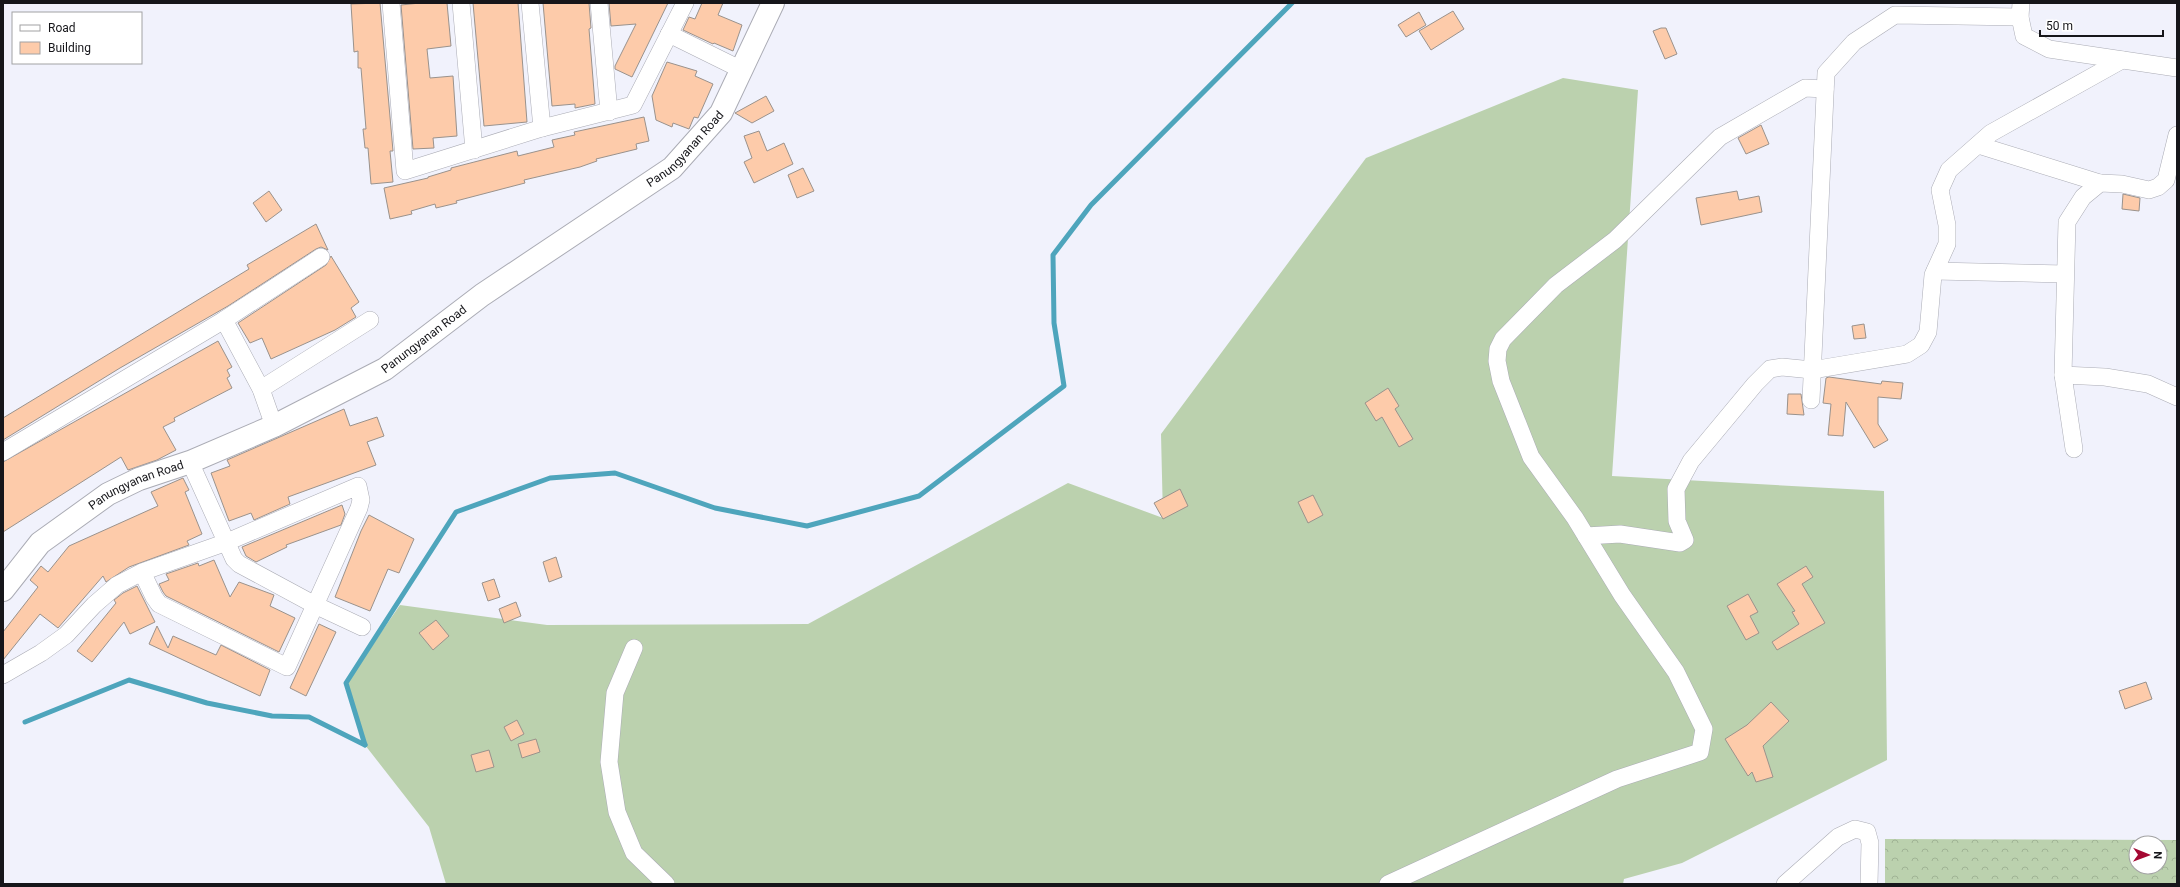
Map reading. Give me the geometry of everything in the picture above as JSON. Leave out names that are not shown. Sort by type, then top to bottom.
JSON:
[{"type":"street","points":[[391,3],[405,171],[542,128],[633,105],[685,3]]},
{"type":"street","points":[[461,3],[474,150]]},
{"type":"street","points":[[530,3],[542,128]]},
{"type":"street","points":[[599,3],[609,112]]},
{"type":"street","name":"Panungyanan Road","points":[[3,590],[40,543],[108,494],[139,479],[190,462],[274,426],[385,369],[482,294],[672,168],[721,113],[773,3]]},
{"type":"street","points":[[1811,400],[1826,73],[1854,42],[1895,15],[2020,10],[2024,36],[2050,49],[2177,68]]},
{"type":"street","points":[[669,34],[742,70]]},
{"type":"street","points":[[1586,536],[1620,534],[1683,543],[1685,537],[1677,521],[1676,489],[1691,461],[1755,384],[1770,369],[1782,367],[1812,370],[1907,354],[1921,345],[1928,332],[1935,271],[1946,244],[1947,225],[1940,190],[1949,170],[1991,133],[2122,60]]},
{"type":"street","points":[[1388,884],[1617,779],[1700,752],[1704,729],[1676,672],[1622,595],[1586,536],[1531,457],[1501,381],[1498,355],[1503,339],[1556,285],[1615,240],[1720,137],[1805,88],[1825,89]]},
{"type":"street","points":[[1978,145],[2100,184],[2122,184],[2149,190],[2158,187],[2166,180],[2177,135]]},
{"type":"street","points":[[2074,449],[2063,375],[2067,222],[2083,197],[2100,184]]},
{"type":"street","points":[[3,452],[224,320],[321,258]]},
{"type":"street","points":[[1935,271],[2065,274]]},
{"type":"street","points":[[224,320],[261,389],[274,426]]},
{"type":"street","points":[[261,389],[370,320]]},
{"type":"street","points":[[2063,375],[2105,377],[2148,384],[2177,397]]},
{"type":"street","points":[[190,462],[234,559],[239,564],[315,606],[362,628]]},
{"type":"street","points":[[3,675],[41,654],[66,635],[94,604],[117,585],[142,572],[227,542],[358,486],[361,500],[359,508],[287,666],[159,604],[142,572]]},
{"type":"street","points":[[634,648],[615,694],[609,762],[617,812],[634,853],[666,884]]},
{"type":"street","points":[[1793,880],[1838,837],[1855,829],[1867,832],[1870,843],[1869,884]]},
{"type":"green space","points":[[1563,78],[1638,90],[1612,476],[1884,491],[1887,760],[1682,863],[1624,879],[1623,884],[446,884],[429,827],[365,745],[346,683],[400,605],[547,625],[808,624],[1068,483],[1163,518],[1161,434],[1366,158]]},
{"type":"green space","points":[[1885,839],[2128,840],[2128,875],[2168,875],[2168,840],[2177,840],[2177,884],[1885,884]]},
{"type":"building","points":[[380,3],[393,151],[390,151],[393,182],[371,184],[368,148],[365,148],[363,129],[366,129],[361,68],[358,68],[358,51],[354,52],[351,4]]},
{"type":"building","points":[[447,3],[451,46],[427,49],[430,78],[453,76],[457,136],[433,138],[434,148],[413,149],[401,5]]},
{"type":"building","points":[[473,3],[518,3],[527,122],[484,126]]},
{"type":"building","points":[[543,3],[589,3],[591,28],[589,29],[595,104],[575,108],[575,104],[552,106]]},
{"type":"building","points":[[609,3],[668,3],[632,77],[615,69],[615,66],[636,24],[611,26]]},
{"type":"building","points":[[702,3],[723,3],[718,15],[742,25],[733,51],[714,43],[713,44],[683,30],[689,17],[695,19]]},
{"type":"building","points":[[1453,11],[1464,29],[1431,50],[1419,31]]},
{"type":"building","points":[[1419,12],[1426,25],[1406,37],[1398,25]]},
{"type":"building","points":[[1666,28],[1677,54],[1665,59],[1653,31]]},
{"type":"building","points":[[667,62],[697,71],[695,76],[713,84],[698,118],[694,117],[689,129],[673,123],[672,127],[656,120],[652,96]]},
{"type":"building","points":[[766,96],[774,111],[752,123],[735,113]]},
{"type":"building","points":[[644,117],[649,141],[636,144],[637,149],[596,159],[597,161],[580,167],[524,180],[525,183],[456,201],[457,203],[436,208],[435,204],[411,211],[412,214],[390,219],[384,188],[428,178],[451,170],[451,168],[517,151],[518,156],[554,147],[552,140],[575,135],[574,132]]},
{"type":"building","points":[[1761,125],[1769,144],[1746,154],[1738,138]]},
{"type":"building","points":[[759,131],[767,151],[784,143],[793,164],[754,183],[744,162],[752,158],[744,136]]},
{"type":"building","points":[[803,168],[814,191],[797,198],[788,175]]},
{"type":"building","points":[[269,191],[282,210],[266,222],[253,203]]},
{"type":"building","points":[[1737,191],[1739,200],[1759,196],[1762,212],[1701,225],[1696,198]]},
{"type":"building","points":[[2123,194],[2140,198],[2139,211],[2122,209]]},
{"type":"building","points":[[316,224],[328,250],[321,247],[316,249],[228,306],[120,368],[3,440],[3,418],[249,269],[247,265]]},
{"type":"building","points":[[331,256],[359,302],[351,308],[356,317],[335,330],[271,359],[262,338],[250,343],[238,323],[326,265]]},
{"type":"building","points":[[1864,324],[1866,338],[1854,339],[1852,326]]},
{"type":"building","points":[[218,341],[232,367],[227,370],[230,376],[227,378],[232,388],[174,418],[175,421],[163,427],[176,450],[157,460],[128,470],[121,457],[3,532],[3,462]]},
{"type":"building","points":[[1829,377],[1881,384],[1882,381],[1903,383],[1901,399],[1878,397],[1878,424],[1888,440],[1874,448],[1846,402],[1843,436],[1828,435],[1831,404],[1823,403],[1826,378]]},
{"type":"building","points":[[1388,388],[1399,406],[1395,409],[1413,439],[1399,447],[1382,417],[1376,421],[1365,403]]},
{"type":"building","points":[[1788,394],[1801,394],[1804,415],[1787,414]]},
{"type":"building","points":[[344,409],[350,426],[377,417],[384,436],[367,442],[376,465],[288,497],[290,504],[254,520],[251,513],[229,521],[211,473],[230,466],[227,460]]},
{"type":"building","points":[[183,478],[189,490],[185,492],[202,534],[187,541],[189,545],[129,567],[106,582],[103,576],[58,628],[40,614],[3,660],[3,632],[38,587],[30,580],[41,566],[48,572],[69,546],[158,506],[151,492]]},
{"type":"building","points":[[1180,489],[1188,506],[1163,519],[1154,503]]},
{"type":"building","points":[[1313,495],[1323,515],[1308,523],[1298,502]]},
{"type":"building","points":[[342,505],[345,514],[341,525],[286,545],[287,547],[256,562],[246,556],[242,547]]},
{"type":"building","points":[[369,515],[414,539],[399,573],[388,569],[370,611],[335,597],[361,531]]},
{"type":"building","points":[[556,557],[562,577],[549,582],[543,562]]},
{"type":"building","points":[[214,560],[230,597],[239,582],[274,595],[270,606],[295,618],[279,652],[166,596],[163,592],[159,584],[169,580],[166,574],[198,563],[199,566]]},
{"type":"building","points":[[1806,566],[1813,577],[1802,584],[1825,623],[1777,650],[1772,642],[1799,624],[1792,612],[1795,611],[1777,584]]},
{"type":"building","points":[[494,579],[500,597],[488,601],[482,583]]},
{"type":"building","points":[[137,586],[155,622],[130,634],[124,622],[92,662],[77,651],[116,603],[114,600],[123,593]]},
{"type":"building","points":[[1748,594],[1758,612],[1750,616],[1759,633],[1746,640],[1727,606]]},
{"type":"building","points":[[516,602],[521,616],[504,623],[499,609]]},
{"type":"building","points":[[436,620],[449,636],[433,650],[419,633]]},
{"type":"building","points":[[319,624],[336,632],[306,696],[290,688]]},
{"type":"building","points":[[157,626],[168,648],[173,636],[216,655],[221,645],[270,670],[260,696],[149,644]]},
{"type":"building","points":[[2146,682],[2152,699],[2125,709],[2119,691]]},
{"type":"building","points":[[1771,702],[1789,721],[1763,746],[1773,777],[1756,782],[1752,772],[1748,776],[1725,739],[1747,725]]},
{"type":"building","points":[[517,720],[524,734],[511,741],[504,727]]},
{"type":"building","points":[[536,739],[540,752],[522,758],[518,744]]},
{"type":"building","points":[[489,750],[494,767],[476,772],[471,755]]},
{"type":"waterway","points":[[365,745],[346,683],[456,512],[550,478],[615,473],[715,508],[807,526],[919,496],[1064,386],[1054,323],[1053,255],[1091,205],[1292,3]]},
{"type":"waterway","points":[[25,722],[129,680],[207,703],[272,716],[309,717],[365,745]]}]
